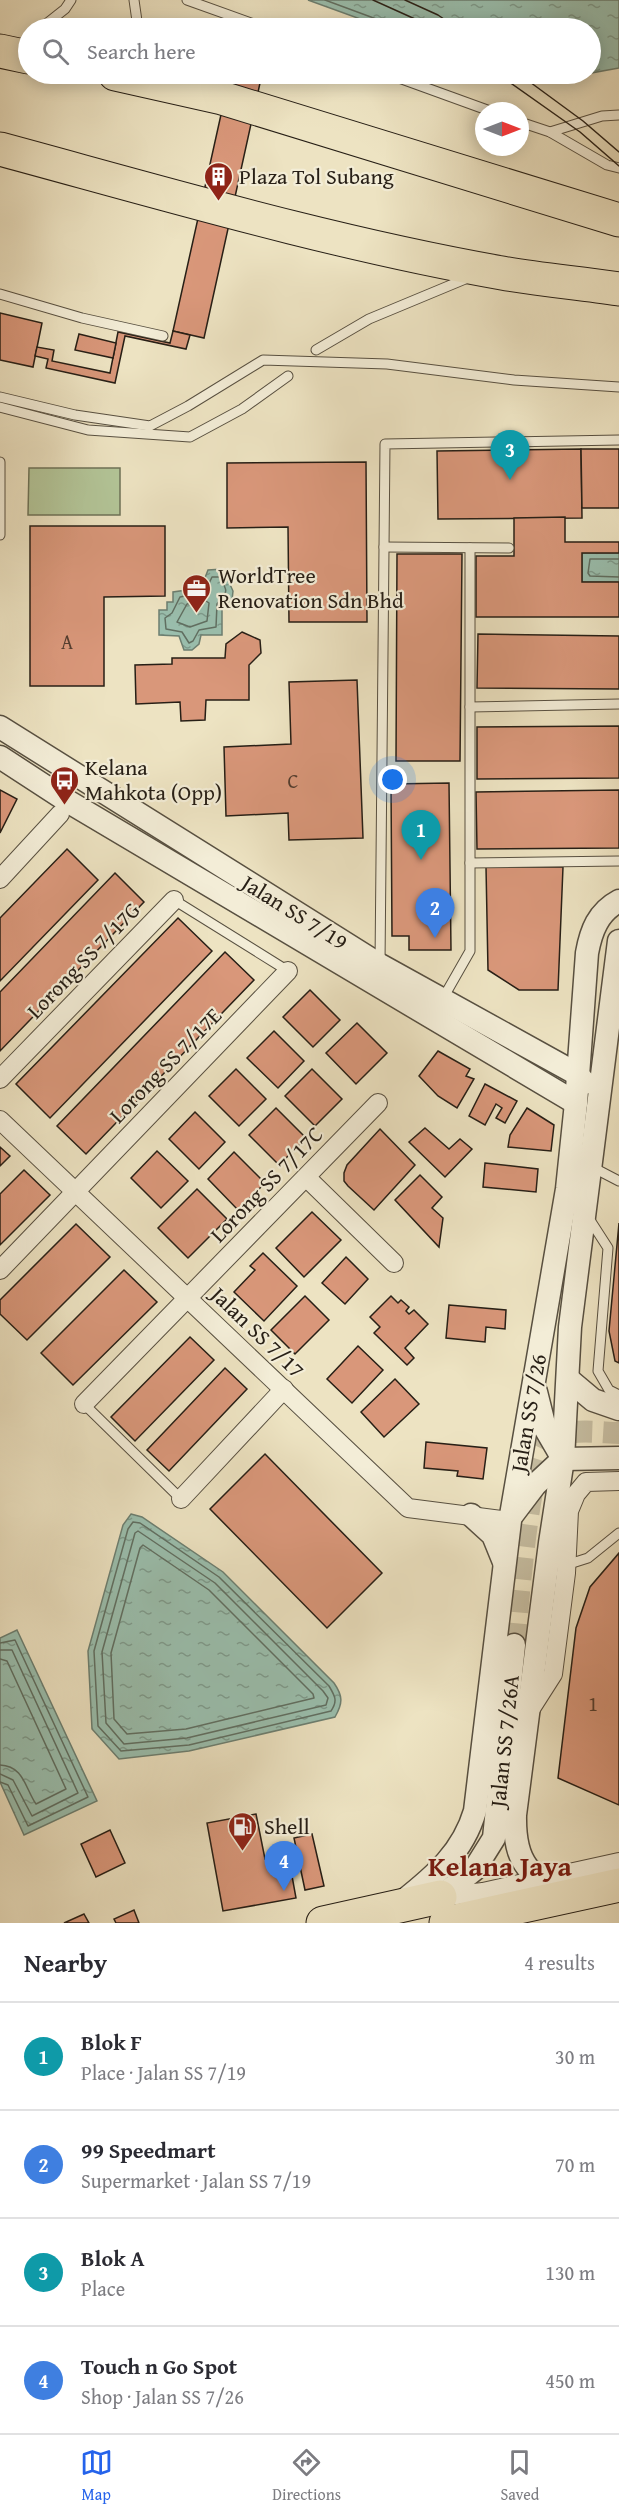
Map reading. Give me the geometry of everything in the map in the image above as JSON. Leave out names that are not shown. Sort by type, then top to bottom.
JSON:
[{"type":"highway","points":[[179,84],[619,220]]},
{"type":"highway","points":[[0,149],[217,208],[495,272],[619,289]]},
{"type":"highway","points":[[495,272],[619,275]]},
{"type":"highway","points":[[323,1923],[397,1906],[443,1910],[575,1894],[616,1868]]},
{"type":"highway","points":[[529,1923],[619,1905]]},
{"type":"street","name":"Jalan SS 7/19","points":[[0,727],[95,789],[161,842]]},
{"type":"street","name":"Jalan SS 7/19","points":[[0,757],[161,842],[376,974],[589,1091]]},
{"type":"street","points":[[0,879],[60,814]]},
{"type":"street","name":"Lorong SS 7/17G","points":[[0,1079],[174,900]]},
{"type":"street","name":"Jalan SS 7/26","points":[[575,1894],[542,1880],[521,1860],[515,1843],[515,1815],[563,1459],[570,1327],[592,1167],[587,953],[591,931],[600,915],[619,901]]},
{"type":"street","name":"Jalan SS 7/26","points":[[397,1906],[452,1857],[471,1823],[510,1521],[567,1189],[619,942]]},
{"type":"street","name":"Lorong SS 7/17E","points":[[0,1270],[288,970]]},
{"type":"street","name":"Jalan SS 7/19","points":[[376,974],[442,1000],[589,1091]]},
{"type":"street","name":"Lorong SS 7/17C","points":[[84,1404],[378,1103]]},
{"type":"street","name":"Jalan SS 7/17","points":[[0,1120],[408,1508],[510,1521]]},
{"type":"street","points":[[307,1178],[394,1263]]},
{"type":"street","points":[[534,1379],[545,1428],[563,1459]]},
{"type":"street","points":[[568,1379],[593,1400],[619,1409]]},
{"type":"street","points":[[181,1499],[284,1389]]},
{"type":"street","points":[[510,1521],[535,1485],[563,1459],[619,1458]]},
{"type":"street","points":[[504,1563],[493,1535],[471,1515],[498,1505],[508,1495],[517,1480]]},
{"type":"street","points":[[528,1714],[553,1674],[566,1565],[569,1511],[576,1494],[586,1482],[619,1481]]},
{"type":"street","name":"Jalan SS 7/26A","points":[[443,1910],[494,1838],[514,1645]]},
{"type":"street","points":[[443,1910],[460,1896],[616,1868]]},
{"type":"lane","points":[[54,18],[65,9],[71,0]]},
{"type":"lane","points":[[134,0],[137,18]]},
{"type":"lane","points":[[187,0],[237,18]]},
{"type":"lane","points":[[416,84],[475,106]]},
{"type":"lane","points":[[550,132],[602,116],[619,115]]},
{"type":"lane","points":[[529,125],[550,132],[607,165],[619,168]]},
{"type":"lane","points":[[316,351],[369,319],[495,272]]},
{"type":"lane","points":[[0,294],[82,318],[163,336]]},
{"type":"lane","points":[[0,397],[75,415],[150,426],[188,406],[263,360],[387,364],[514,380],[619,387]]},
{"type":"lane","points":[[0,407],[88,430],[190,437],[242,410],[288,376]]},
{"type":"lane","points":[[376,974],[385,444],[619,440]]},
{"type":"lane","points":[[0,462],[0,535]]},
{"type":"lane","points":[[384,547],[509,548]]},
{"type":"lane","points":[[442,1000],[470,951],[470,548]]},
{"type":"lane","points":[[470,707],[619,704]]},
{"type":"lane","points":[[470,863],[619,861]]},
{"type":"lane","points":[[174,900],[288,970]]},
{"type":"lane","points":[[592,1167],[619,1181]]},
{"type":"lane","points":[[585,1212],[608,1248],[598,1371],[609,1390],[619,1395]]},
{"type":"lane","points":[[84,1404],[181,1499]]},
{"type":"lane","points":[[566,1565],[588,1558],[619,1533]]},
{"type":"shaded area","points":[[29,468],[120,468],[120,515],[28,515]]},
{"type":"water","points":[[308,0],[619,0],[619,68],[601,71],[601,18],[358,18]]},
{"type":"water","points":[[582,553],[619,553],[619,582],[582,582]]},
{"type":"water","points":[[223,569],[233,591],[232,600],[222,606],[222,635],[201,635],[199,644],[192,650],[184,650],[179,636],[159,635],[159,610],[167,610],[167,602],[173,602],[173,592],[201,588],[208,570]]},
{"type":"water","points":[[131,1514],[142,1517],[223,1572],[334,1683],[341,1700],[335,1717],[189,1751],[119,1759],[92,1729],[88,1651],[123,1525]]},
{"type":"water","points":[[17,1630],[97,1801],[24,1835],[0,1782],[0,1638]]},
{"type":"building","name":"Plaza Tol Subang","points":[[228,84],[260,84],[204,338],[173,331]]},
{"type":"building","points":[[0,313],[42,323],[33,367],[0,360]]},
{"type":"building","points":[[173,331],[190,335],[186,349],[125,336],[115,383],[46,368],[48,359],[35,356],[37,347],[54,350],[52,361],[110,373],[118,332],[170,343]]},
{"type":"building","points":[[79,334],[116,343],[113,358],[75,350]]},
{"type":"building","points":[[581,449],[582,518],[438,519],[437,451]]},
{"type":"building","points":[[581,449],[619,449],[619,508],[582,508]]},
{"type":"building","points":[[366,462],[367,622],[289,622],[288,527],[227,528],[227,463]]},
{"type":"building","points":[[565,517],[565,542],[619,542],[619,553],[582,553],[582,582],[619,582],[619,617],[476,617],[476,556],[514,556],[514,518]]},
{"type":"building","points":[[30,526],[165,526],[165,596],[104,597],[104,686],[30,686]]},
{"type":"building","points":[[397,554],[462,554],[460,761],[396,761]]},
{"type":"building","points":[[242,632],[260,640],[261,653],[249,665],[249,700],[206,700],[205,720],[181,721],[180,702],[136,704],[135,665],[172,664],[172,658],[225,658],[226,644]]},
{"type":"building","points":[[478,634],[619,636],[619,689],[477,688]]},
{"type":"building","points":[[357,680],[363,838],[289,840],[288,813],[226,816],[224,747],[291,744],[289,682]]},
{"type":"building","points":[[619,726],[619,778],[477,779],[477,727]]},
{"type":"building","points":[[449,783],[451,950],[409,950],[409,936],[392,936],[391,784]]},
{"type":"building","points":[[0,790],[17,799],[0,833]]},
{"type":"building","points":[[619,790],[619,848],[477,849],[476,792]]},
{"type":"building","points":[[67,849],[98,880],[0,981],[0,918]]},
{"type":"building","points":[[486,867],[563,867],[558,990],[519,990],[488,970]]},
{"type":"building","points":[[115,873],[144,902],[0,1051],[0,992]]},
{"type":"building","points":[[178,918],[212,951],[50,1118],[16,1084]]},
{"type":"building","points":[[225,952],[254,980],[86,1154],[57,1126]]},
{"type":"building","points":[[310,990],[340,1020],[313,1047],[283,1017]]},
{"type":"building","points":[[357,1023],[387,1053],[356,1084],[326,1053]]},
{"type":"building","points":[[274,1031],[304,1061],[278,1088],[247,1058]]},
{"type":"building","points":[[438,1051],[470,1069],[466,1076],[474,1079],[457,1108],[438,1096],[419,1076]]},
{"type":"building","points":[[236,1069],[266,1099],[239,1126],[209,1096]]},
{"type":"building","points":[[312,1069],[342,1099],[315,1126],[285,1096]]},
{"type":"building","points":[[485,1084],[517,1101],[505,1123],[496,1118],[502,1108],[496,1104],[485,1125],[469,1116]]},
{"type":"building","points":[[276,1108],[306,1138],[279,1165],[249,1135]]},
{"type":"building","points":[[527,1108],[554,1125],[551,1151],[508,1147],[510,1135]]},
{"type":"building","points":[[195,1112],[225,1142],[199,1169],[169,1139]]},
{"type":"building","points":[[425,1128],[449,1149],[460,1139],[472,1149],[445,1177],[409,1142]]},
{"type":"building","points":[[380,1129],[415,1165],[374,1210],[348,1186],[344,1181],[344,1173],[347,1165]]},
{"type":"building","points":[[0,1147],[10,1156],[0,1166]]},
{"type":"building","points":[[157,1151],[188,1181],[161,1208],[131,1178]]},
{"type":"building","points":[[234,1152],[265,1183],[238,1210],[208,1179]]},
{"type":"building","points":[[485,1163],[538,1169],[536,1192],[483,1187]]},
{"type":"building","points":[[24,1170],[50,1195],[0,1245],[0,1194]]},
{"type":"building","points":[[420,1175],[442,1197],[432,1208],[443,1218],[439,1247],[395,1200]]},
{"type":"building","points":[[197,1189],[227,1219],[188,1258],[158,1228]]},
{"type":"building","points":[[312,1212],[341,1240],[304,1277],[276,1248]]},
{"type":"building","points":[[619,1223],[619,1363],[615,1361],[609,1331]]},
{"type":"building","points":[[76,1224],[110,1257],[27,1340],[0,1314],[0,1300]]},
{"type":"building","points":[[263,1253],[297,1286],[264,1321],[234,1292],[255,1270],[250,1266]]},
{"type":"building","points":[[346,1257],[368,1279],[345,1304],[322,1283]]},
{"type":"building","points":[[124,1270],[157,1302],[73,1385],[41,1353]]},
{"type":"building","points":[[305,1296],[329,1320],[295,1354],[271,1330]]},
{"type":"building","points":[[391,1296],[398,1303],[401,1300],[409,1307],[406,1311],[409,1314],[414,1310],[428,1324],[405,1348],[414,1358],[407,1365],[374,1333],[380,1327],[370,1317]]},
{"type":"building","points":[[449,1305],[506,1310],[505,1329],[486,1327],[485,1342],[446,1338]]},
{"type":"building","points":[[190,1337],[214,1360],[135,1441],[111,1417]]},
{"type":"building","points":[[358,1346],[383,1370],[352,1403],[327,1379]]},
{"type":"building","points":[[225,1368],[247,1389],[169,1471],[147,1450]]},
{"type":"building","points":[[395,1379],[419,1404],[384,1437],[361,1412]]},
{"type":"building","points":[[426,1442],[487,1448],[483,1479],[457,1476],[458,1471],[424,1468]]},
{"type":"building","points":[[265,1454],[382,1573],[327,1628],[210,1509]]},
{"type":"building","points":[[619,1553],[619,1805],[558,1778],[576,1628],[590,1587]]},
{"type":"building","points":[[256,1814],[265,1859],[288,1854],[296,1898],[223,1911],[207,1823]]},
{"type":"building","points":[[110,1830],[125,1863],[96,1877],[81,1844]]},
{"type":"building","points":[[312,1834],[324,1886],[305,1890],[294,1838]]},
{"type":"building","points":[[134,1910],[139,1923],[116,1923],[114,1919]]},
{"type":"building","points":[[84,1914],[89,1923],[64,1923]]},
{"type":"tunnel","points":[[514,1645],[530,1507],[541,1456],[548,1443],[563,1434],[572,1432],[619,1433]]},
{"type":"tram line","points":[[373,0],[413,18]]},
{"type":"tram line","points":[[405,0],[442,18]]},
{"type":"tram line","points":[[512,84],[580,132],[619,166]]},
{"type":"tram line","points":[[533,84],[583,121],[619,152]]},
{"type":"place","name":"Plaza Tol Subang","points":[[218,202]]},
{"type":"place","name":"Blok A","points":[[510,480]]},
{"type":"place","name":"WorldTree Renovation Sdn Bhd","points":[[197,614]]},
{"type":"place","name":"Kelana Mahkota (Opp)","points":[[64,806]]},
{"type":"place","name":"Blok F","points":[[421,860]]},
{"type":"place","name":"99 Speedmart","points":[[435,938]]},
{"type":"place","name":"Shell","points":[[243,1852]]},
{"type":"place","name":"Touch n Go Spot","points":[[284,1891]]},
{"type":"district","name":"Kelana Jaya","points":[[500,1865]]}]
